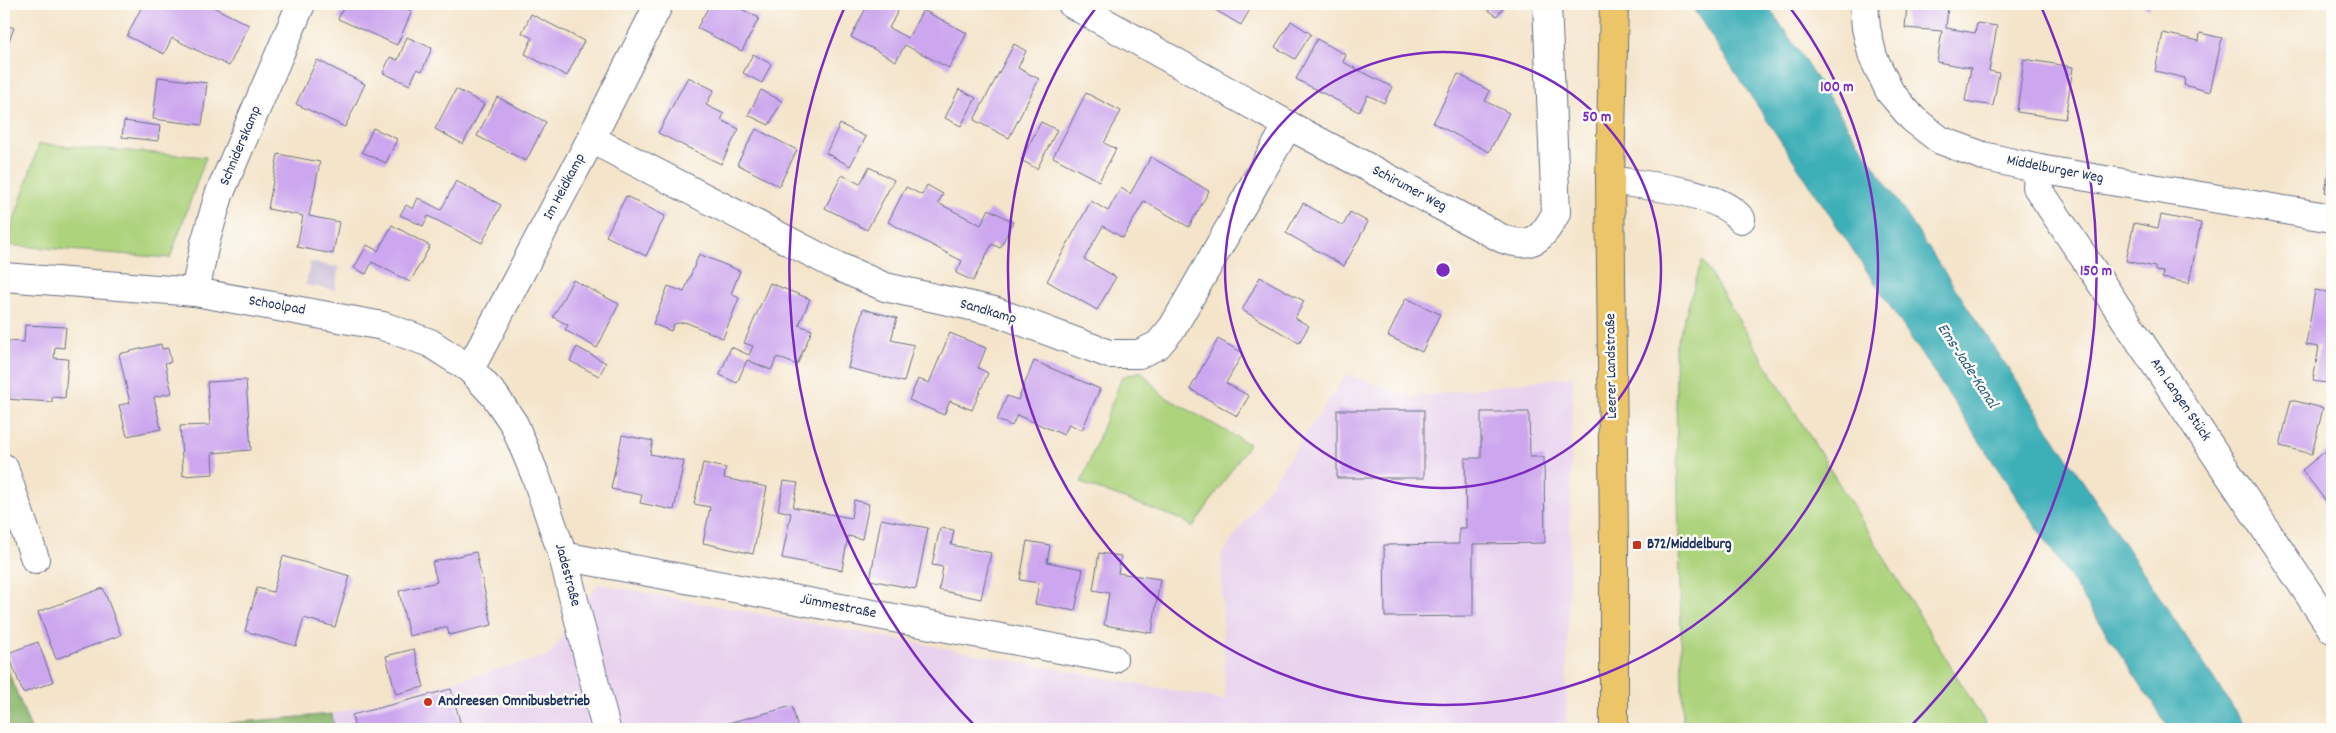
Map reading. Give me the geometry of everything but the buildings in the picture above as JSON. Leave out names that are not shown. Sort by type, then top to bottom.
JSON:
[{"type":"main road","name":"Leerer Landstraße","points":[[1614,4],[1610,180],[1614,729]]},
{"type":"street","name":"Schniderskamp","points":[[196,292],[205,243],[219,195],[301,4]]},
{"type":"street","name":"Im Heidkamp","points":[[470,369],[591,139],[659,4]]},
{"type":"street","name":"Schirumer Weg","points":[[1072,4],[1288,125],[1513,243],[1527,243],[1540,238],[1549,228],[1556,212],[1547,4]]},
{"type":"street","name":"Middelburger Weg","points":[[1864,4],[1873,57],[1890,92],[1913,119],[1940,140],[1983,156],[2039,169],[2332,218]]},
{"type":"street","name":"Sandkamp","points":[[591,139],[837,266],[885,287],[994,311],[1109,354],[1139,354],[1158,345],[1173,327],[1288,125]]},
{"type":"street","name":"Am Langen Stück","points":[[2039,169],[2037,187],[2332,629]]},
{"type":"street","points":[[1610,180],[1708,197],[1733,210],[1741,219]]},
{"type":"street","name":"Schoolpad","points":[[4,277],[196,292],[383,326],[430,344],[470,369],[495,396],[514,424]]},
{"type":"street","name":"Jadestraße","points":[[514,424],[536,477],[562,556],[606,729]]},
{"type":"street","points":[[4,468],[35,559]]},
{"type":"street","name":"Jümmestraße","points":[[562,556],[1113,659]]},
{"type":"shaded area","points":[[310,262],[339,267],[335,290],[306,285]]},
{"type":"shaded area","points":[[1347,374],[1412,397],[1573,376],[1566,729],[334,729],[332,714],[548,656],[598,584],[1225,700],[1221,556]]},
{"type":"green space","points":[[39,144],[206,157],[170,258],[6,245]]},
{"type":"green space","points":[[1702,260],[1989,729],[1683,729],[1675,349]]},
{"type":"green space","points":[[1141,371],[1162,395],[1249,444],[1193,527],[1182,520],[1081,483],[1122,377]]},
{"type":"green space","points":[[4,660],[31,729],[4,729]]},
{"type":"green space","points":[[332,714],[334,729],[163,729]]},
{"type":"water","name":"Ems-Jade-Kanal","points":[[1690,4],[1767,4],[2247,729],[2170,729]]},
{"type":"place","name":"B72/Middelburg","points":[[1637,545]]},
{"type":"place","name":"Andreesen Omnibusbetrieb","points":[[428,702]]}]
